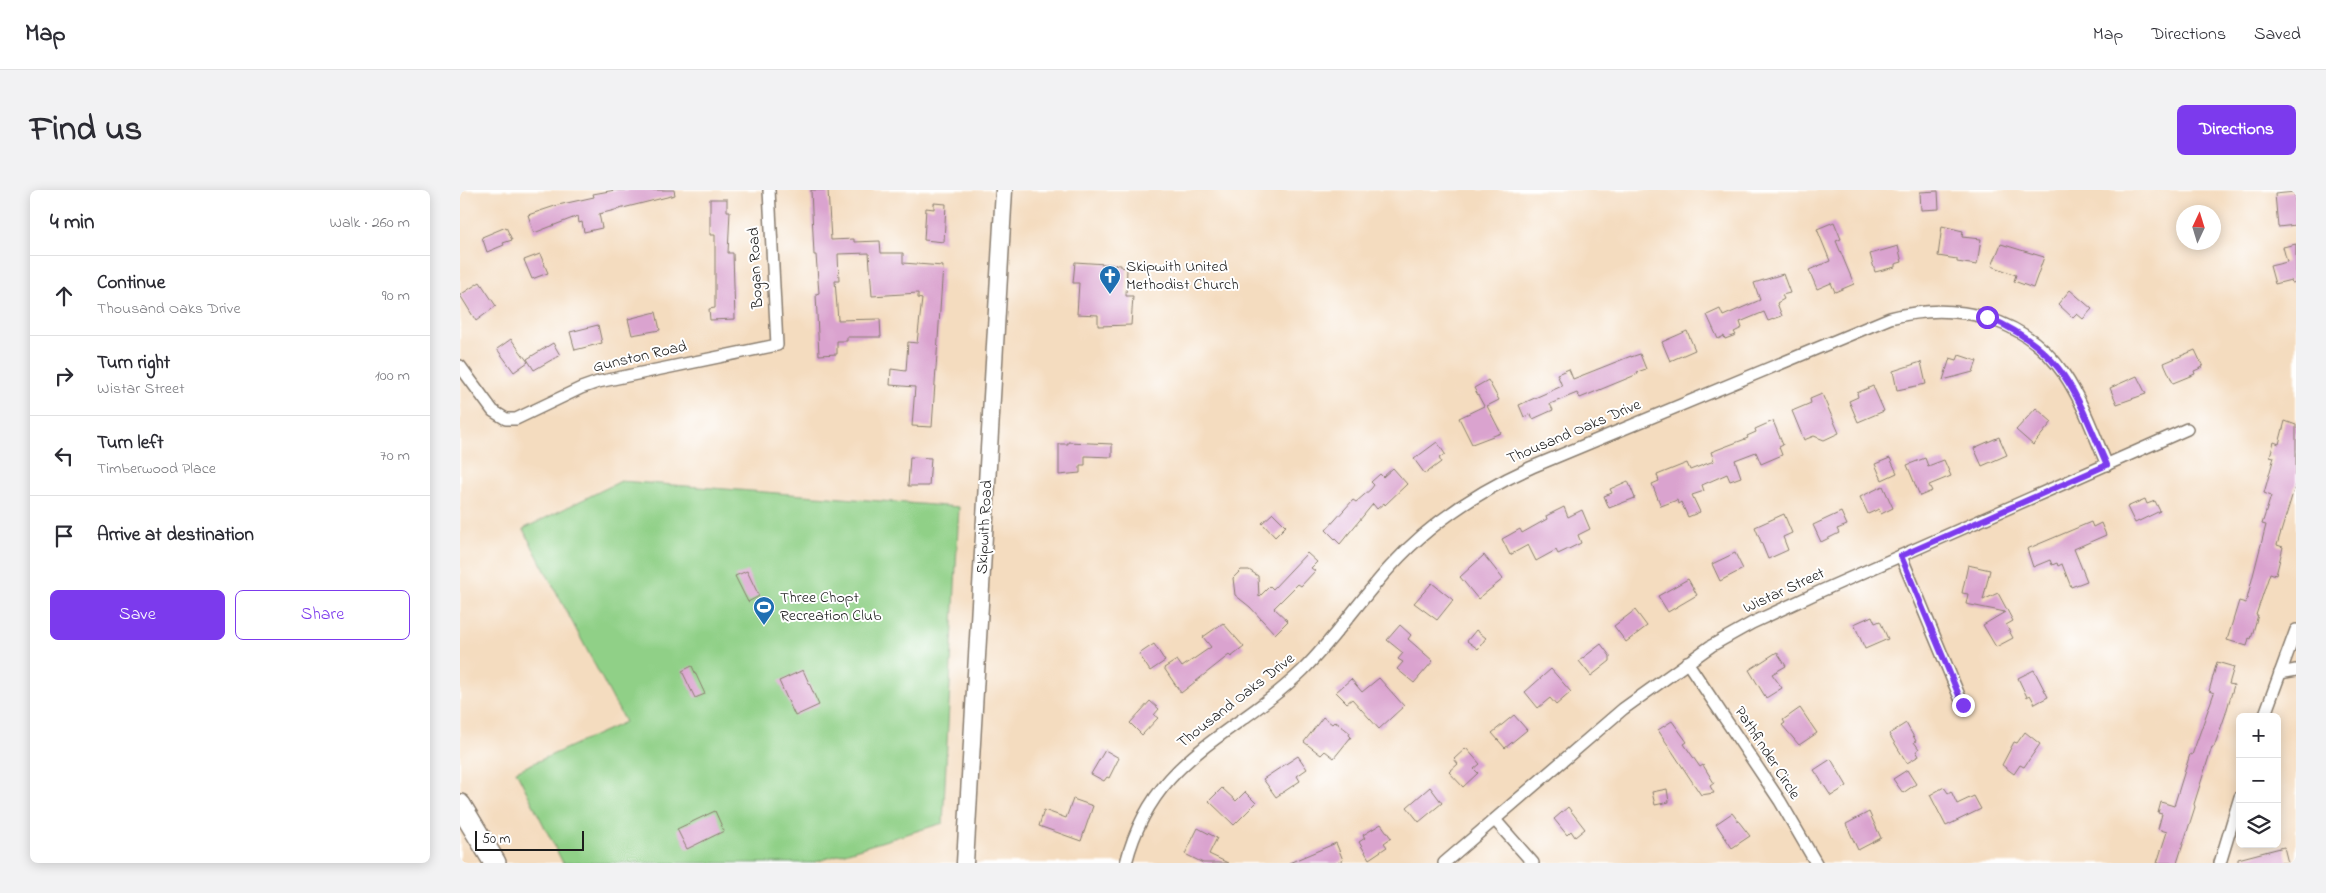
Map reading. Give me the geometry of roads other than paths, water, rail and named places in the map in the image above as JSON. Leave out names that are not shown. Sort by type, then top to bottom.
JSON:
[{"type":"highway","points":[[460,806],[496,863]]},
{"type":"main road","name":"Skipwith Road","points":[[966,863],[1004,190]]},
{"type":"street","name":"Bogan Road","points":[[769,190],[777,344]]},
{"type":"street","name":"Thousand Oaks Drive","points":[[1126,863],[1130,846],[1143,816],[1156,795],[1175,772],[1198,750],[1257,709],[1302,671],[1332,639],[1390,566],[1407,549],[1449,514],[1488,489],[1532,467],[1890,318],[1921,310],[1947,310],[1974,314],[2010,327],[2034,342],[2063,373],[2076,394],[2107,465]]},
{"type":"street","name":"Gunston Road","points":[[460,366],[493,411],[506,419],[516,419],[581,388],[598,382],[777,344]]},
{"type":"street","name":"Wistar Street","points":[[1444,863],[1623,709],[1687,662],[1752,623],[2187,429]]},
{"type":"street","points":[[1901,556],[1963,705]]},
{"type":"street","points":[[2265,713],[2296,630]]},
{"type":"street","name":"Pathfinder Circle","points":[[1687,662],[1780,801],[1816,863]]},
{"type":"street","points":[[2280,674],[2296,670]]},
{"type":"street","points":[[2220,863],[2238,803]]},
{"type":"street","points":[[1495,820],[1533,863]]},
{"type":"place","name":"Skipwith United Methodist Church","points":[[1110,295]]},
{"type":"place","name":"Three Chopt Recreation Club","points":[[764,626]]}]
